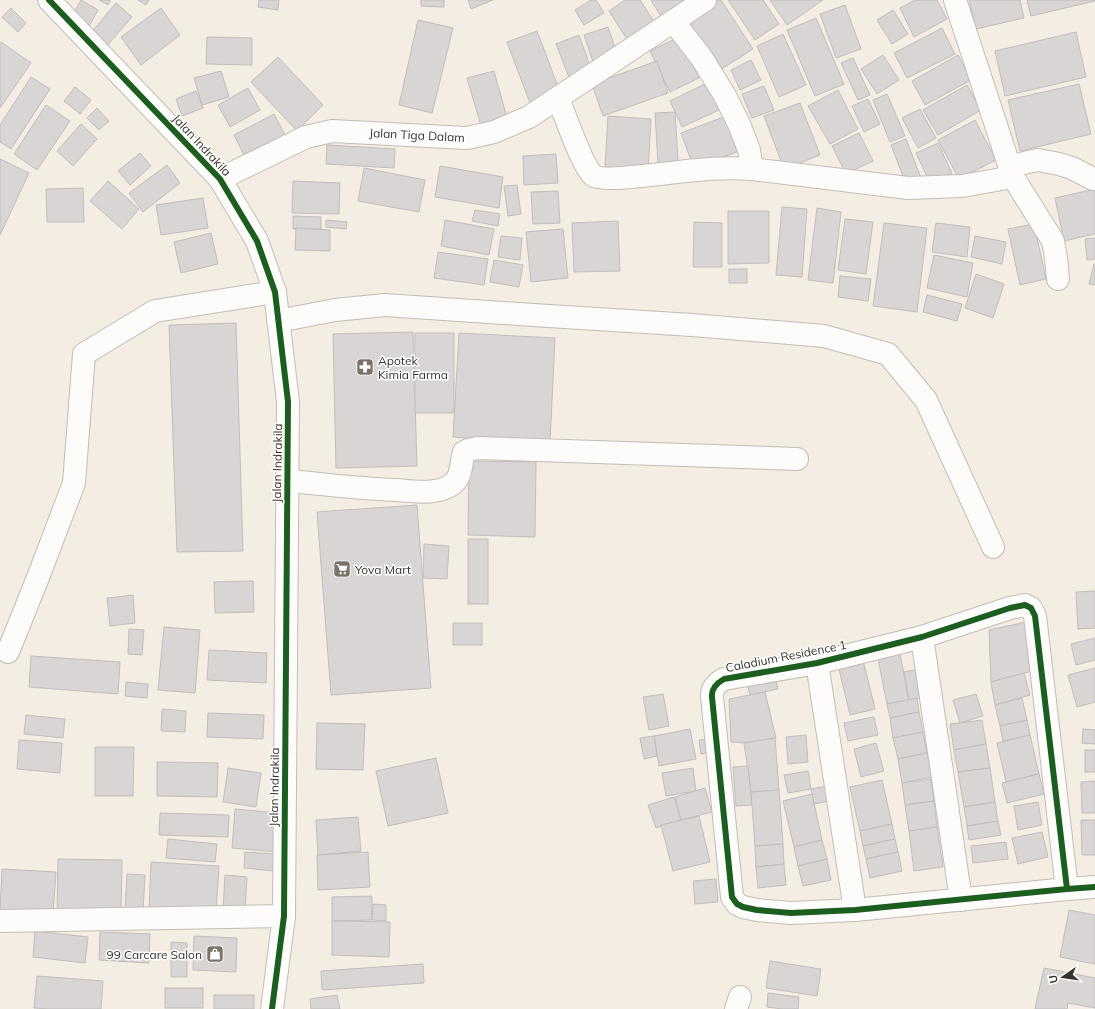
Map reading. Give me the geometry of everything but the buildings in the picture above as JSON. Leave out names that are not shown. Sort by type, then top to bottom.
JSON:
[{"type":"street","name":"Jalan Indrakila","points":[[49,0],[220,179],[256,241],[275,292],[288,402],[288,481],[284,916],[272,1009]]},
{"type":"street","name":"Jalan Tiga Dalam","points":[[220,179],[306,137],[332,131],[467,138],[494,132],[529,117],[705,0]]},
{"type":"street","points":[[955,0],[1011,172],[1052,241],[1056,258],[1058,279]]},
{"type":"street","points":[[673,21],[701,57],[724,94],[739,124],[749,150],[752,169]]},
{"type":"street","points":[[558,98],[585,165],[594,176],[604,178],[727,168],[752,169],[908,188],[962,186],[1011,172],[1028,162],[1038,160],[1072,168],[1093,179]]},
{"type":"street","points":[[8,652],[74,483],[84,354],[155,311],[275,292]]},
{"type":"street","points":[[278,321],[335,310],[385,305],[692,325],[824,336],[888,354],[926,400],[993,547]]},
{"type":"street","points":[[288,481],[386,490],[433,491],[445,489],[457,480],[460,474],[464,452],[478,448],[797,459]]},
{"type":"street","name":"Caladium Residence 1","points":[[1067,889],[1035,616],[1031,608],[1026,605],[1010,608],[922,637],[817,662],[724,679],[712,690],[712,705],[732,896],[737,904],[756,910],[791,913],[855,910],[1095,887]]},
{"type":"street","points":[[922,637],[961,900]]},
{"type":"street","name":"Caladium Residence 1","points":[[817,662],[855,910]]},
{"type":"street","points":[[0,921],[284,916]]},
{"type":"cycle path","points":[[49,0],[220,179],[257,241],[275,292],[288,402],[284,916],[272,1009]]},
{"type":"cycle path","points":[[1067,889],[1035,616],[1031,608],[1025,605],[1010,608],[922,637],[817,663],[724,679],[714,688],[712,697],[732,897],[737,904],[757,910],[791,913],[855,910],[1095,887]]},
{"type":"place","name":"Apotek Kimia Farma","points":[[365,367]]},
{"type":"place","name":"Yova Mart","points":[[342,569]]},
{"type":"place","name":"99 Carcare Salon","points":[[215,954]]}]
